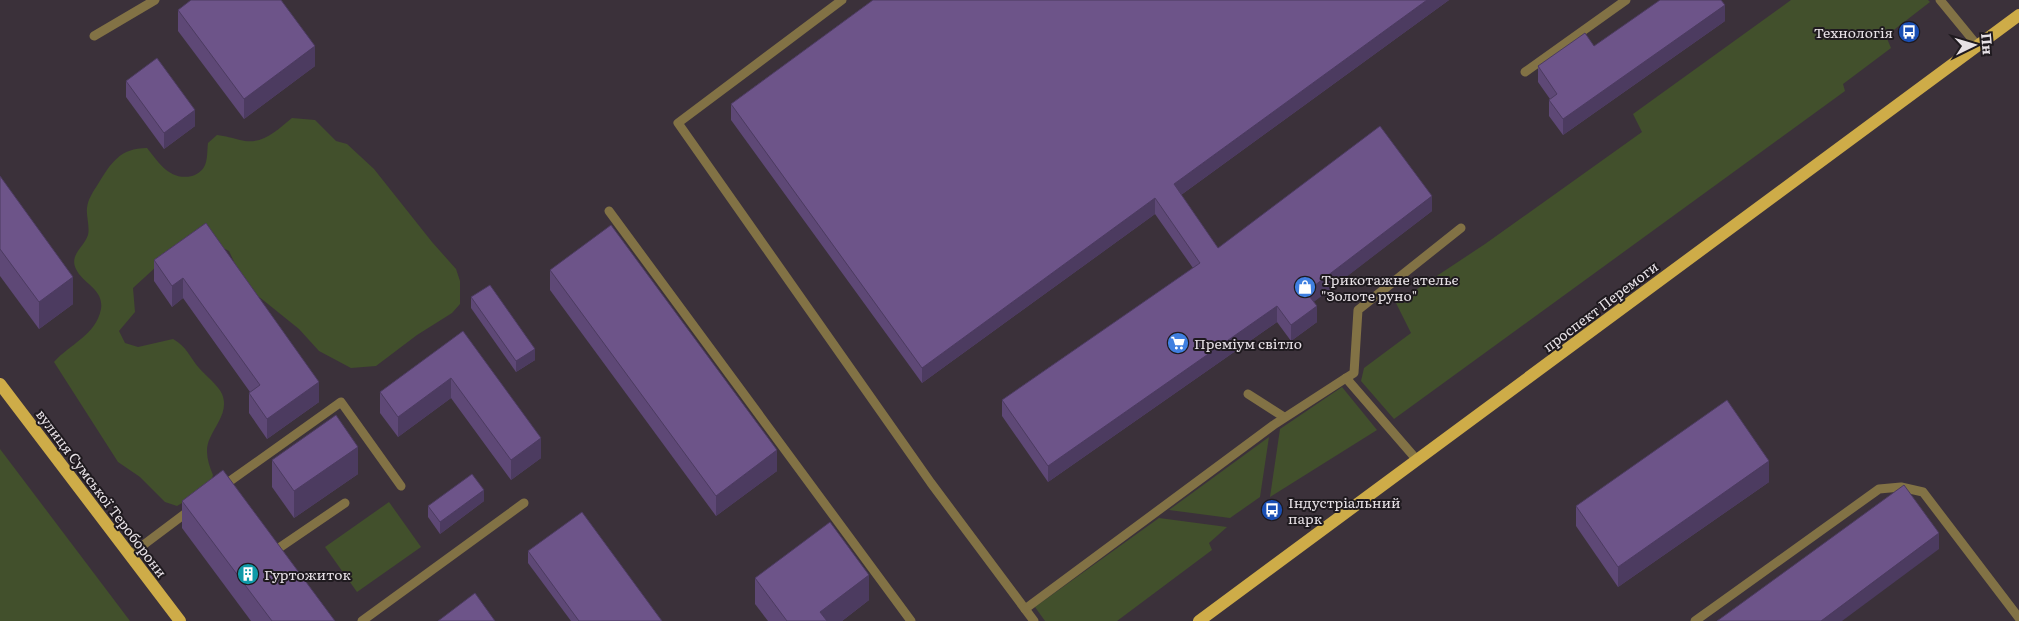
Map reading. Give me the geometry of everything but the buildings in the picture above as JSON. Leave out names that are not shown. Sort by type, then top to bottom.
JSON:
[{"type":"main road","name":"проспект Перемоги","points":[[1199,621],[2019,15]]},
{"type":"main road","name":"вулиця Сумської Тероборони","points":[[0,384],[180,621]]},
{"type":"lane","points":[[94,36],[155,0]]},
{"type":"lane","points":[[842,0],[678,123],[931,484],[1034,621]]},
{"type":"lane","points":[[1525,72],[1626,0]]},
{"type":"lane","points":[[1940,0],[1977,45]]},
{"type":"lane","points":[[609,211],[911,621]]},
{"type":"lane","points":[[1025,609],[1284,417],[1354,373],[1358,310],[1461,228]]},
{"type":"lane","points":[[1346,378],[1417,460]]},
{"type":"lane","points":[[1248,394],[1284,417]]},
{"type":"lane","points":[[229,485],[341,402],[402,486]]},
{"type":"lane","points":[[1695,621],[1879,488],[1901,487],[1923,492],[2019,618]]},
{"type":"lane","points":[[130,555],[200,503]]},
{"type":"lane","points":[[279,548],[345,503]]},
{"type":"lane","points":[[362,621],[524,503]]},
{"type":"green space","points":[[1791,0],[1928,0],[1930,2],[1886,36],[1891,48],[1843,84],[1845,91],[1394,419],[1361,381],[1364,368],[1411,333],[1396,303],[1485,244],[1642,132],[1633,114]]},
{"type":"green space","points":[[292,118],[315,120],[336,141],[347,144],[374,169],[456,269],[460,281],[460,304],[452,313],[417,335],[376,366],[351,368],[319,351],[299,329],[258,296],[236,266],[229,251],[202,237],[169,255],[133,288],[135,312],[119,331],[125,343],[138,347],[173,339],[178,342],[215,384],[224,400],[223,412],[207,447],[208,461],[213,475],[209,487],[177,506],[165,502],[140,477],[118,462],[54,362],[94,326],[101,309],[99,296],[79,274],[74,264],[74,259],[88,235],[88,202],[112,163],[130,151],[147,148],[166,170],[177,176],[192,176],[199,173],[204,167],[208,143],[217,135],[255,141],[268,136]]},
{"type":"green space","points":[[1342,387],[1377,430],[1270,497],[1280,429]]},
{"type":"green space","points":[[1269,437],[1260,497],[1230,518],[1169,510]]},
{"type":"green space","points":[[0,449],[130,621],[0,621]]},
{"type":"green space","points":[[389,502],[421,547],[357,592],[325,547]]},
{"type":"green space","points":[[1159,518],[1227,527],[1209,543],[1212,550],[1117,621],[1045,621],[1035,607]]},
{"type":"place","name":"Технологія","points":[[1909,32]]},
{"type":"place","name":"Трикотажне ательє \"Золоте руно\"","points":[[1305,287]]},
{"type":"place","name":"Преміум світло","points":[[1178,343]]},
{"type":"place","name":"Індустріальний парк","points":[[1272,510]]},
{"type":"place","name":"Гуртожиток","points":[[248,574]]}]
